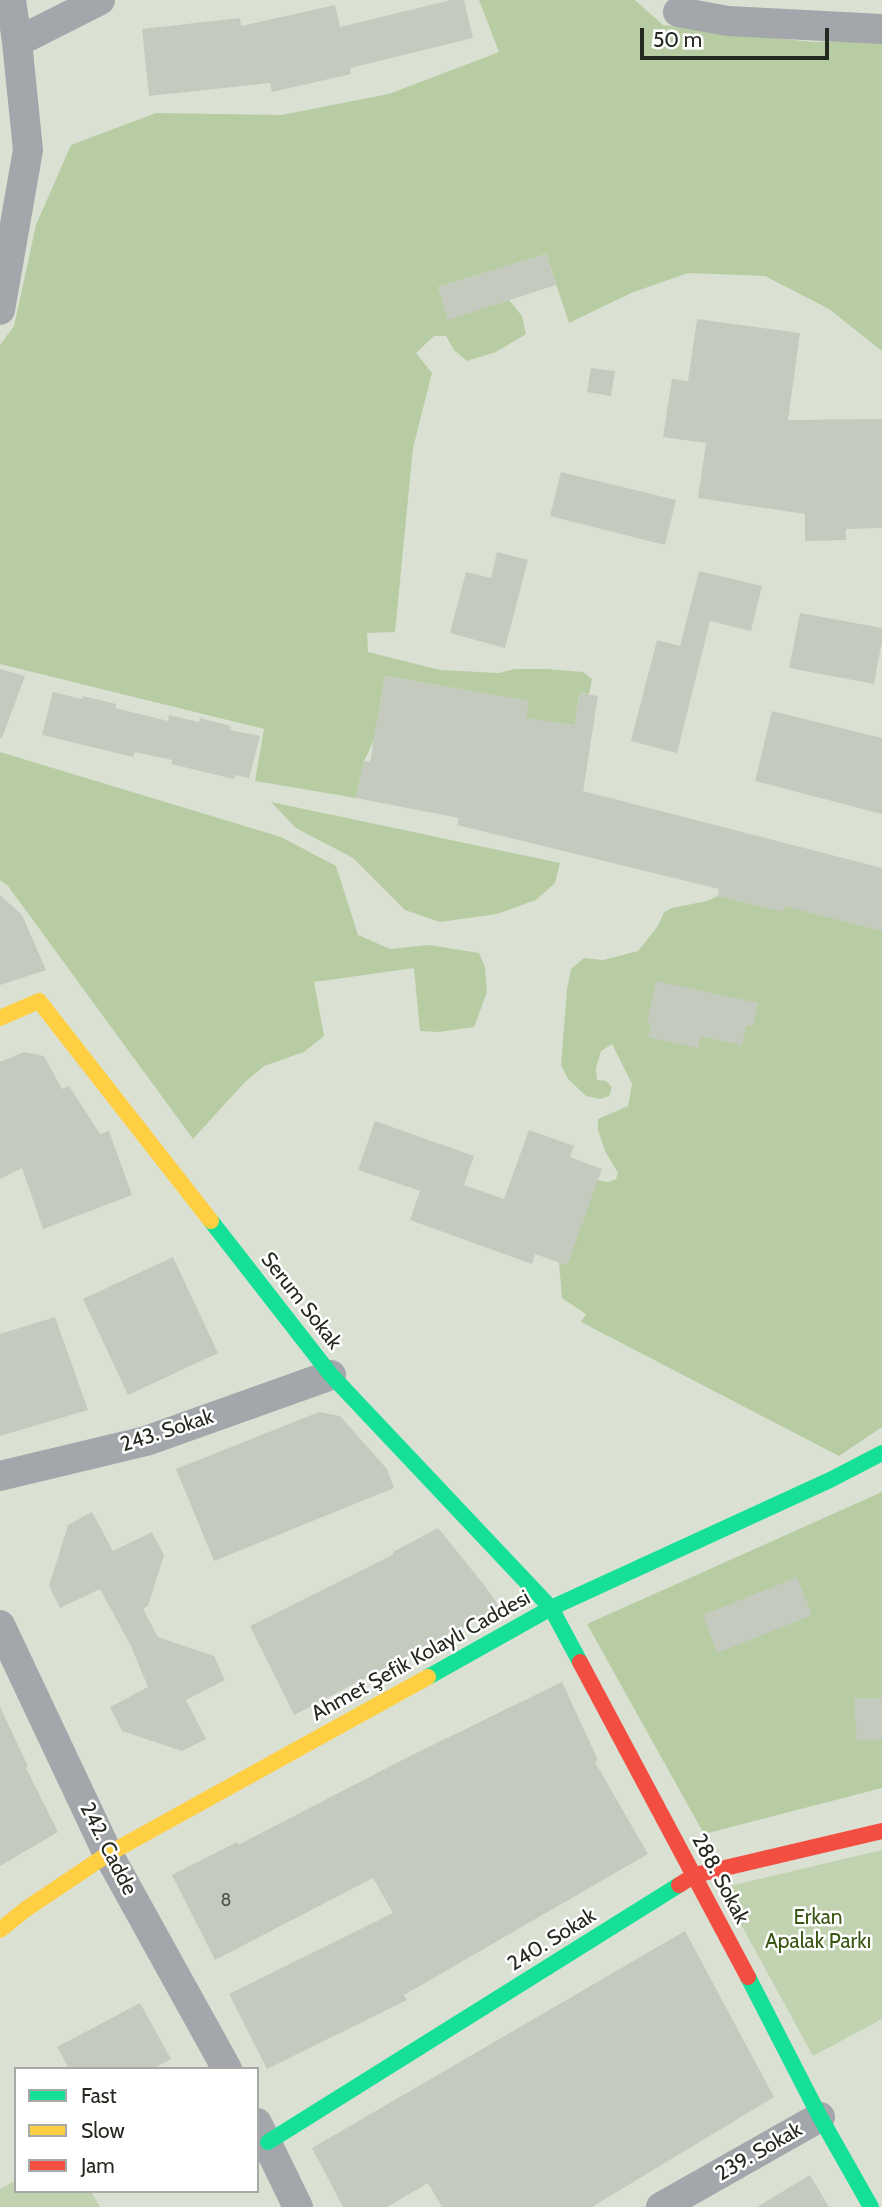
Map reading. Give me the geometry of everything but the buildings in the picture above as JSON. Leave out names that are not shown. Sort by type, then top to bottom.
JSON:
[{"type":"street","points":[[0,310],[14,153],[18,42],[11,0]]},
{"type":"street","points":[[18,42],[100,0]]},
{"type":"street","points":[[678,12],[728,21],[882,29]]},
{"type":"street","name":"Serum Sokak","points":[[0,1018],[39,1001],[331,1375],[551,1608]]},
{"type":"street","name":"243. Sokak","points":[[0,1476],[146,1441],[331,1375]]},
{"type":"street","name":"Ahmet Şefik Kolaylı Caddesi","points":[[0,1930],[26,1909],[108,1854],[551,1608],[830,1480],[882,1453]]},
{"type":"street","name":"288. Sokak","points":[[551,1608],[695,1875],[820,2117],[872,2207]]},
{"type":"street","name":"242. Cadde","points":[[0,1625],[108,1854],[226,2067]]},
{"type":"street","name":"240. Sokak","points":[[263,2133],[695,1875],[882,1831]]},
{"type":"street","name":"239. Sokak","points":[[662,2207],[820,2117]]},
{"type":"street","points":[[263,2133],[298,2207]]},
{"type":"green space","points":[[479,0],[635,0],[663,25],[812,42],[882,40],[882,351],[829,309],[765,276],[688,273],[631,293],[569,323],[546,254],[438,287],[448,319],[509,300],[522,316],[526,334],[496,352],[467,361],[454,350],[446,336],[434,336],[416,353],[432,373],[413,448],[395,632],[367,633],[368,652],[440,670],[499,673],[515,669],[547,669],[583,672],[592,679],[589,694],[579,693],[575,725],[552,722],[547,760],[587,766],[582,796],[472,768],[528,701],[385,676],[374,740],[364,761],[356,798],[255,781],[264,729],[0,664],[0,345],[14,326],[36,225],[71,145],[156,113],[281,115],[389,94],[499,52]]},
{"type":"green space","points":[[0,752],[281,837],[336,866],[358,935],[390,949],[429,945],[479,953],[485,967],[487,992],[474,1027],[439,1032],[420,1031],[414,968],[314,982],[324,1036],[304,1052],[264,1066],[244,1083],[193,1139],[8,886],[0,880]]},
{"type":"green space","points":[[271,802],[560,863],[555,883],[536,900],[497,914],[440,922],[405,910],[353,858],[296,828]]},
{"type":"green space","points":[[787,895],[882,931],[882,1427],[839,1456],[581,1322],[586,1314],[562,1298],[559,1262],[567,1265],[597,1180],[609,1182],[616,1179],[618,1173],[605,1151],[598,1130],[598,1119],[628,1106],[632,1084],[612,1044],[601,1051],[596,1068],[597,1080],[606,1081],[612,1087],[609,1096],[600,1099],[586,1096],[568,1079],[561,1065],[571,969],[584,958],[603,960],[638,951],[658,926],[664,912],[672,908],[718,896],[783,911]]},
{"type":"green space","points":[[882,1492],[882,1788],[704,1834],[587,1624]]},
{"type":"green space","name":"Erkan Apalak Parkı","points":[[882,1850],[882,2019],[813,2056],[721,1888]]},
{"type":"green space","points":[[14,2181],[14,2193],[92,2193],[100,2207],[0,2207],[0,2189]]},
{"type":"traffic: fast","points":[[211,1221],[331,1375],[551,1608],[580,1662]]},
{"type":"traffic: fast","points":[[428,1677],[551,1608],[830,1480],[882,1453]]},
{"type":"traffic: fast","points":[[268,2142],[679,1885]]},
{"type":"traffic: fast","points":[[748,1977],[820,2117],[871,2207]]},
{"type":"traffic: slow","points":[[0,1018],[39,1001],[211,1221]]},
{"type":"traffic: slow","points":[[0,1930],[26,1909],[108,1854],[428,1677]]},
{"type":"traffic: jam","points":[[580,1662],[748,1977]]},
{"type":"traffic: jam","points":[[679,1885],[695,1875],[882,1831]]}]
